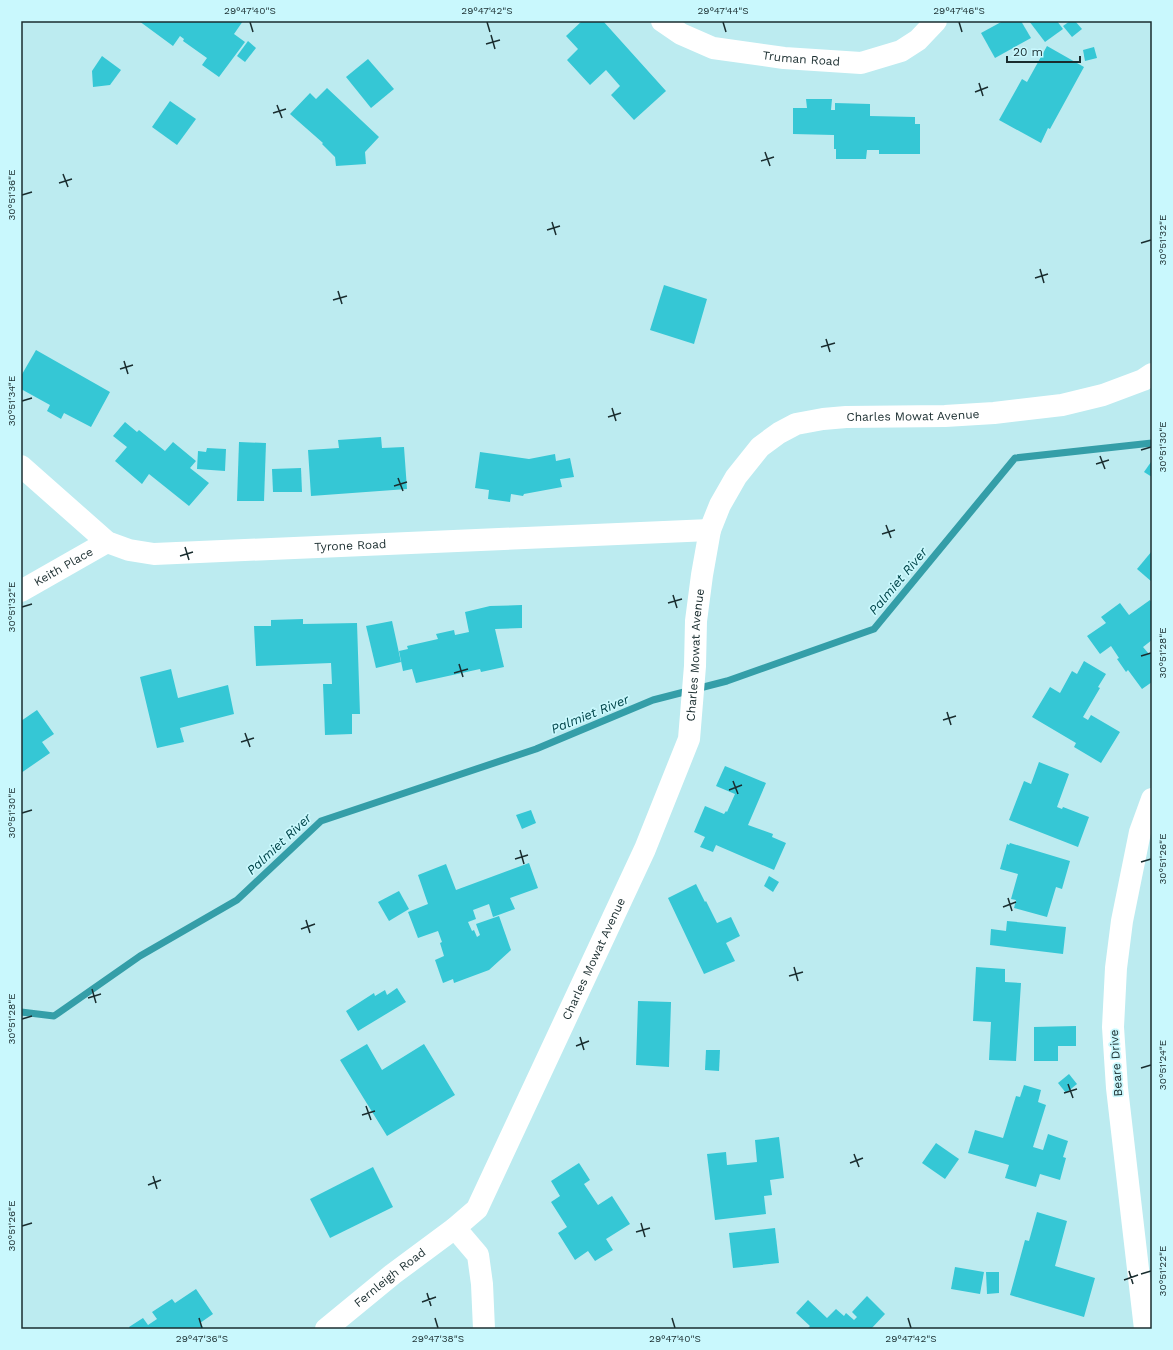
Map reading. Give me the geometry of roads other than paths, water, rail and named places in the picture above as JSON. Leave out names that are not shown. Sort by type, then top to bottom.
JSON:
[{"type":"street","name":"Truman Road","points":[[662,21],[681,34],[713,48],[784,58],[861,63],[901,51],[918,40],[936,21]]},
{"type":"street","name":"Charles Mowat Avenue","points":[[455,1228],[477,1209],[645,849],[689,739],[695,666],[696,621],[710,530],[720,505],[736,477],[760,448],[779,433],[796,424],[846,417],[994,414],[1062,405],[1103,395],[1143,380],[1152,374]]},
{"type":"street","name":"Tyrone Road","points":[[21,466],[106,542],[129,550],[154,554],[710,530]]},
{"type":"street","name":"Keith Place","points":[[21,591],[106,542]]},
{"type":"street","name":"Beare Drive","points":[[1145,1329],[1117,1088],[1113,1027],[1116,968],[1122,921],[1140,832],[1152,799]]},
{"type":"street","name":"Fernleigh Road","points":[[326,1329],[393,1274],[455,1228]]},
{"type":"street","points":[[455,1228],[478,1255],[482,1284],[484,1329]]},
{"type":"waterway","name":"Palmiet River","points":[[21,1012],[54,1016],[140,956],[237,900],[321,821],[536,749],[653,700],[727,681],[874,629],[1015,458],[1152,443]]}]
